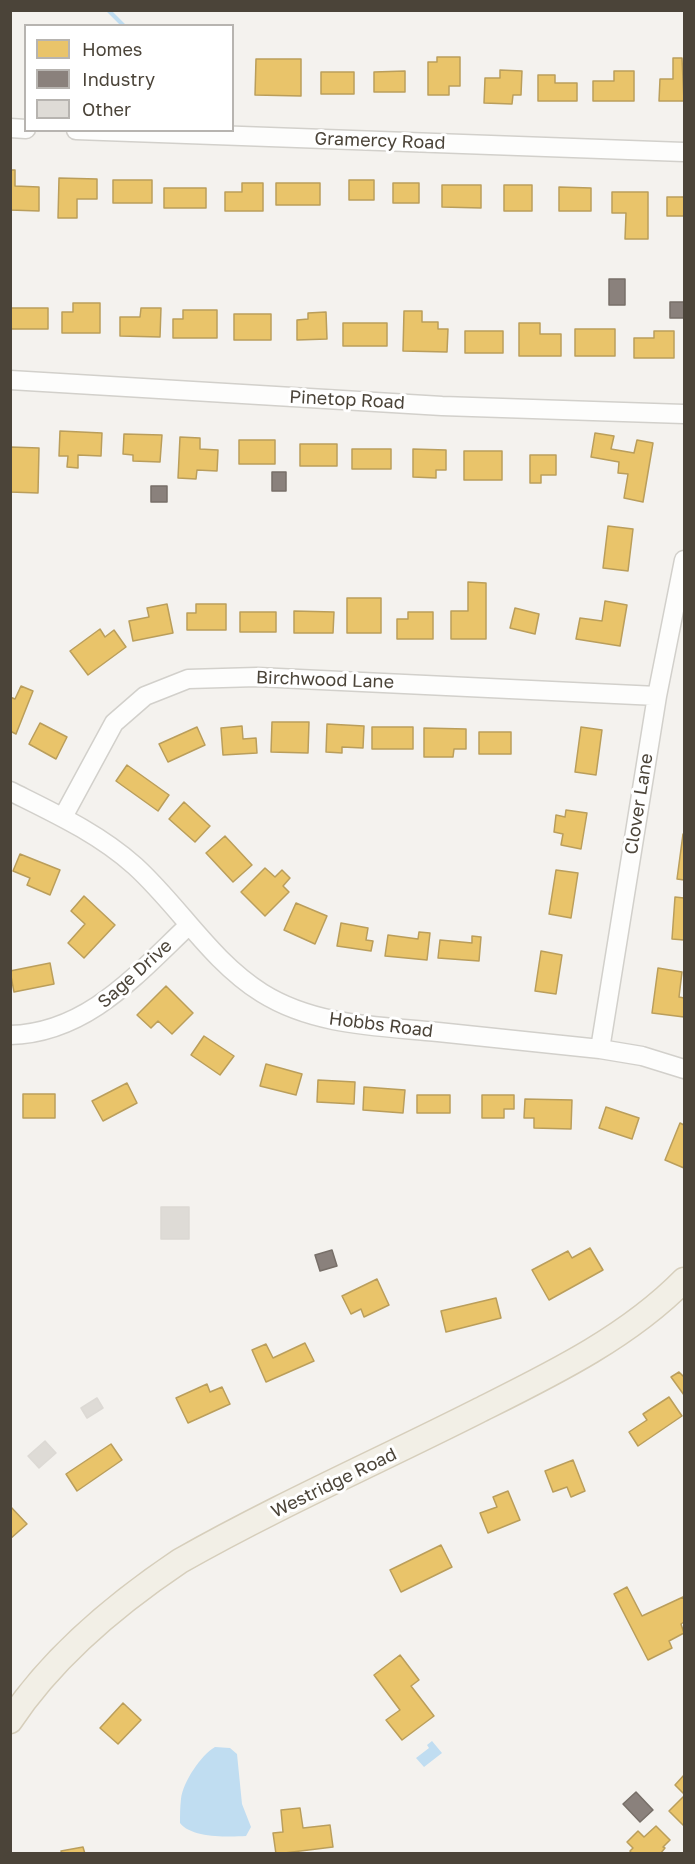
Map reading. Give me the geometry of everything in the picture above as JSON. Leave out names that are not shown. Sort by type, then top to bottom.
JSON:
[{"type":"main road","name":"Westridge Road","points":[[14,1707],[111,1611],[180,1561],[562,1368],[628,1327],[660,1303],[684,1280]]},
{"type":"street","name":"Gramercy Road","points":[[131,132],[684,152]]},
{"type":"street","name":"Pinetop Road","points":[[10,380],[442,406],[684,414]]},
{"type":"street","name":"Clover Lane","points":[[600,1049],[657,696],[684,560]]},
{"type":"street","name":"Birchwood Lane","points":[[63,818],[114,723],[145,696],[188,679],[257,677],[657,696]]},
{"type":"street","name":"Hobbs Road","points":[[10,791],[90,832],[135,866],[224,964],[262,993],[307,1014],[334,1021],[600,1049],[642,1056],[684,1069]]},
{"type":"street","name":"Sage Drive","points":[[10,1035],[49,1030],[72,1022],[101,1006],[188,926]]},
{"type":"water","points":[[432,1741],[442,1753],[424,1767],[416,1758],[429,1748],[427,1745]]},
{"type":"water","points":[[215,1747],[230,1748],[237,1754],[242,1804],[251,1827],[246,1836],[201,1834],[192,1832],[180,1823],[181,1799],[185,1785],[199,1762]]},
{"type":"building: Homes","points":[[437,57],[460,57],[460,86],[449,86],[449,95],[428,95],[428,62],[437,62]]},
{"type":"building: Homes","points":[[673,58],[682,58],[684,101],[659,101],[660,79],[673,79]]},
{"type":"building: Homes","points":[[256,59],[301,59],[301,96],[255,95]]},
{"type":"building: Homes","points":[[500,70],[522,71],[521,95],[513,95],[512,104],[484,103],[485,78],[500,78]]},
{"type":"building: Homes","points":[[405,71],[405,92],[374,92],[374,72]]},
{"type":"building: Homes","points":[[614,71],[634,71],[634,101],[593,101],[593,81],[614,81]]},
{"type":"building: Homes","points":[[321,72],[354,72],[354,94],[321,94]]},
{"type":"building: Homes","points":[[538,75],[555,75],[555,83],[577,83],[577,101],[538,101]]},
{"type":"building: Homes","points":[[10,170],[15,170],[15,186],[39,187],[39,211],[10,210]]},
{"type":"building: Homes","points":[[59,178],[97,179],[97,199],[77,199],[77,218],[58,218]]},
{"type":"building: Homes","points":[[113,180],[152,180],[152,203],[113,203]]},
{"type":"building: Homes","points":[[349,180],[374,180],[374,200],[349,200]]},
{"type":"building: Homes","points":[[242,183],[263,183],[263,211],[225,211],[225,192],[242,192]]},
{"type":"building: Homes","points":[[276,183],[320,183],[320,205],[276,205]]},
{"type":"building: Homes","points":[[393,183],[419,183],[419,203],[393,203]]},
{"type":"building: Homes","points":[[442,185],[481,185],[481,208],[442,207]]},
{"type":"building: Homes","points":[[504,185],[532,185],[532,211],[504,211]]},
{"type":"building: Homes","points":[[559,187],[591,188],[591,211],[559,211]]},
{"type":"building: Homes","points":[[164,188],[206,188],[206,208],[164,208]]},
{"type":"building: Homes","points":[[612,192],[648,192],[648,239],[625,239],[626,213],[612,213]]},
{"type":"building: Homes","points":[[667,197],[684,197],[684,216],[667,216]]},
{"type":"building: Homes","points":[[73,303],[100,303],[100,333],[62,333],[62,312],[73,312]]},
{"type":"building: Homes","points":[[10,308],[48,308],[48,329],[10,329]]},
{"type":"building: Homes","points":[[141,308],[161,308],[160,337],[120,336],[120,317],[140,317]]},
{"type":"building: Homes","points":[[183,310],[217,310],[217,338],[173,338],[173,319],[183,319]]},
{"type":"building: Homes","points":[[404,311],[422,311],[422,322],[438,322],[438,329],[448,329],[447,352],[403,351]]},
{"type":"building: Homes","points":[[326,312],[327,339],[297,340],[297,320],[308,319],[308,313]]},
{"type":"building: Homes","points":[[234,314],[271,314],[271,340],[234,340]]},
{"type":"building: Homes","points":[[343,323],[387,323],[387,346],[343,346]]},
{"type":"building: Homes","points":[[519,323],[540,323],[540,334],[561,334],[561,356],[519,356]]},
{"type":"building: Homes","points":[[575,329],[615,329],[615,356],[575,356]]},
{"type":"building: Homes","points":[[465,331],[503,331],[503,353],[465,353]]},
{"type":"building: Homes","points":[[654,331],[674,331],[674,358],[634,358],[634,338],[654,338]]},
{"type":"building: Homes","points":[[60,431],[102,433],[101,456],[78,455],[78,468],[67,467],[68,456],[59,456]]},
{"type":"building: Homes","points":[[595,433],[614,436],[611,449],[634,453],[637,440],[653,443],[643,502],[624,498],[628,474],[618,473],[619,462],[591,457]]},
{"type":"building: Homes","points":[[124,434],[162,435],[160,462],[133,461],[133,455],[123,454]]},
{"type":"building: Homes","points":[[180,437],[200,438],[200,449],[218,450],[217,471],[197,470],[196,479],[178,478]]},
{"type":"building: Homes","points":[[239,440],[275,440],[275,464],[239,464]]},
{"type":"building: Homes","points":[[300,444],[337,444],[337,466],[300,466]]},
{"type":"building: Homes","points":[[10,447],[39,448],[38,493],[10,492]]},
{"type":"building: Homes","points":[[352,449],[391,449],[391,469],[352,469]]},
{"type":"building: Homes","points":[[413,449],[446,450],[446,470],[436,470],[436,478],[413,477]]},
{"type":"building: Homes","points":[[464,451],[502,451],[502,480],[464,480]]},
{"type":"building: Homes","points":[[530,455],[556,455],[556,475],[541,475],[541,483],[530,483]]},
{"type":"building: Homes","points":[[608,526],[633,529],[628,571],[603,568]]},
{"type":"building: Homes","points":[[468,582],[486,583],[486,639],[451,639],[451,611],[468,611]]},
{"type":"building: Homes","points":[[347,598],[381,598],[381,633],[347,633]]},
{"type":"building: Homes","points":[[605,601],[627,605],[620,646],[576,639],[580,618],[602,621]]},
{"type":"building: Homes","points":[[167,604],[173,633],[133,641],[129,621],[149,617],[147,608]]},
{"type":"building: Homes","points":[[196,604],[226,604],[226,630],[187,630],[187,613],[196,613]]},
{"type":"building: Homes","points":[[515,608],[539,614],[535,634],[510,628]]},
{"type":"building: Homes","points":[[294,611],[334,612],[333,633],[294,633]]},
{"type":"building: Homes","points":[[240,612],[276,612],[276,632],[240,632]]},
{"type":"building: Homes","points":[[408,612],[433,612],[433,639],[397,639],[397,619],[408,619]]},
{"type":"building: Homes","points":[[100,629],[105,637],[114,630],[126,647],[88,675],[70,651]]},
{"type":"building: Homes","points":[[21,686],[33,691],[16,734],[10,731],[10,697],[15,699]]},
{"type":"building: Homes","points":[[272,722],[309,722],[308,753],[271,752]]},
{"type":"building: Homes","points":[[40,723],[67,737],[56,759],[29,744]]},
{"type":"building: Homes","points":[[327,724],[364,726],[363,748],[342,747],[342,753],[326,752]]},
{"type":"building: Homes","points":[[242,726],[243,739],[256,738],[257,753],[223,755],[221,728]]},
{"type":"building: Homes","points":[[197,727],[205,745],[168,762],[159,744]]},
{"type":"building: Homes","points":[[372,727],[413,727],[413,749],[372,749]]},
{"type":"building: Homes","points":[[581,727],[602,730],[596,775],[575,772]]},
{"type":"building: Homes","points":[[424,728],[466,729],[466,749],[454,749],[453,757],[424,757]]},
{"type":"building: Homes","points":[[479,732],[511,732],[511,754],[479,754]]},
{"type":"building: Homes","points":[[127,765],[169,795],[158,811],[116,781]]},
{"type":"building: Homes","points":[[184,802],[210,826],[195,842],[169,819]]},
{"type":"building: Homes","points":[[566,810],[587,813],[581,849],[561,845],[563,834],[554,832],[556,815],[565,817]]},
{"type":"building: Homes","points":[[684,834],[684,880],[677,879]]},
{"type":"building: Homes","points":[[225,836],[252,865],[233,882],[206,853]]},
{"type":"building: Homes","points":[[20,854],[60,870],[50,895],[27,885],[30,878],[13,871]]},
{"type":"building: Homes","points":[[265,868],[275,877],[282,870],[290,878],[283,886],[289,892],[265,916],[241,892]]},
{"type":"building: Homes","points":[[556,870],[578,873],[571,918],[549,914]]},
{"type":"building: Homes","points":[[84,896],[115,925],[84,958],[68,943],[85,924],[71,911]]},
{"type":"building: Homes","points":[[675,897],[684,898],[684,940],[672,939]]},
{"type":"building: Homes","points":[[296,903],[327,916],[315,944],[284,930]]},
{"type":"building: Homes","points":[[341,923],[368,928],[366,940],[373,941],[371,951],[337,946]]},
{"type":"building: Homes","points":[[419,932],[430,933],[427,960],[385,956],[388,935],[418,939]]},
{"type":"building: Homes","points":[[472,936],[481,937],[479,961],[438,958],[440,940],[472,943]]},
{"type":"building: Homes","points":[[541,951],[562,955],[556,994],[535,991]]},
{"type":"building: Homes","points":[[50,963],[54,984],[14,992],[10,971]]},
{"type":"building: Homes","points":[[658,968],[682,972],[679,997],[684,998],[684,1017],[652,1013]]},
{"type":"building: Homes","points":[[166,986],[193,1013],[172,1034],[158,1021],[151,1028],[137,1015]]},
{"type":"building: Homes","points":[[204,1036],[234,1056],[220,1075],[191,1055]]},
{"type":"building: Homes","points":[[266,1064],[302,1074],[296,1095],[260,1086]]},
{"type":"building: Homes","points":[[318,1080],[355,1082],[354,1104],[317,1102]]},
{"type":"building: Homes","points":[[127,1083],[137,1103],[103,1121],[92,1101]]},
{"type":"building: Homes","points":[[364,1087],[405,1090],[403,1113],[363,1110]]},
{"type":"building: Homes","points":[[23,1094],[55,1094],[55,1118],[23,1118]]},
{"type":"building: Homes","points":[[417,1095],[450,1095],[450,1113],[417,1113]]},
{"type":"building: Homes","points":[[482,1095],[514,1095],[514,1109],[504,1109],[504,1118],[482,1118]]},
{"type":"building: Homes","points":[[525,1099],[572,1100],[571,1129],[534,1128],[534,1118],[524,1118]]},
{"type":"building: Homes","points":[[606,1107],[639,1118],[632,1139],[599,1128]]},
{"type":"building: Homes","points":[[680,1123],[684,1125],[684,1168],[665,1160]]},
{"type":"building: Homes","points":[[590,1248],[603,1270],[549,1300],[532,1270],[568,1251],[572,1258]]},
{"type":"building: Homes","points":[[377,1279],[389,1305],[364,1317],[361,1309],[351,1314],[342,1296]]},
{"type":"building: Homes","points":[[496,1298],[501,1318],[446,1332],[441,1311]]},
{"type":"building: Homes","points":[[305,1343],[314,1361],[266,1382],[252,1350],[266,1344],[273,1358]]},
{"type":"building: Homes","points":[[679,1372],[684,1377],[684,1395],[671,1377]]},
{"type":"building: Homes","points":[[207,1384],[210,1392],[222,1387],[230,1404],[188,1423],[176,1398]]},
{"type":"building: Homes","points":[[669,1397],[682,1416],[638,1446],[629,1432],[647,1420],[643,1414]]},
{"type":"building: Homes","points":[[111,1444],[122,1460],[77,1491],[66,1474]]},
{"type":"building: Homes","points":[[573,1460],[585,1491],[571,1497],[567,1487],[553,1492],[545,1471]]},
{"type":"building: Homes","points":[[508,1491],[520,1520],[488,1533],[480,1513],[497,1507],[493,1497]]},
{"type":"building: Homes","points":[[10,1506],[27,1524],[10,1539]]},
{"type":"building: Homes","points":[[441,1545],[452,1567],[401,1592],[390,1570]]},
{"type":"building: Homes","points":[[627,1587],[642,1616],[683,1597],[684,1600],[684,1622],[681,1624],[684,1633],[669,1641],[672,1648],[648,1660],[614,1594]]},
{"type":"building: Homes","points":[[400,1655],[419,1680],[411,1686],[434,1716],[402,1740],[386,1720],[400,1710],[374,1675]]},
{"type":"building: Homes","points":[[123,1703],[141,1720],[118,1744],[100,1728]]},
{"type":"building: Homes","points":[[684,1775],[684,1794],[675,1785]]},
{"type":"building: Homes","points":[[684,1796],[684,1826],[669,1811]]},
{"type":"building: Homes","points":[[300,1808],[303,1828],[330,1825],[333,1847],[276,1854],[273,1833],[283,1832],[281,1810]]},
{"type":"building: Homes","points":[[656,1826],[670,1840],[660,1854],[632,1854],[630,1851],[633,1848],[627,1842],[638,1831],[644,1837]]},
{"type":"building: Homes","points":[[83,1847],[85,1854],[62,1854],[61,1851]]},
{"type":"building: Industry","points":[[609,279],[625,279],[625,305],[609,305]]},
{"type":"building: Industry","points":[[670,302],[684,302],[684,318],[670,318]]},
{"type":"building: Industry","points":[[272,472],[286,472],[286,491],[272,491]]},
{"type":"building: Industry","points":[[151,486],[167,486],[167,502],[151,502]]},
{"type":"building: Industry","points":[[332,1250],[337,1266],[320,1271],[315,1255]]},
{"type":"building: Industry","points":[[636,1792],[653,1810],[640,1822],[623,1804]]},
{"type":"building: Other","points":[[161,1207],[189,1207],[189,1239],[161,1239]]},
{"type":"building: Other","points":[[97,1398],[103,1408],[87,1418],[81,1408]]},
{"type":"building: Other","points":[[45,1441],[56,1453],[39,1468],[28,1456]]},
{"type":"waterway","points":[[108,10],[122,24]]}]
